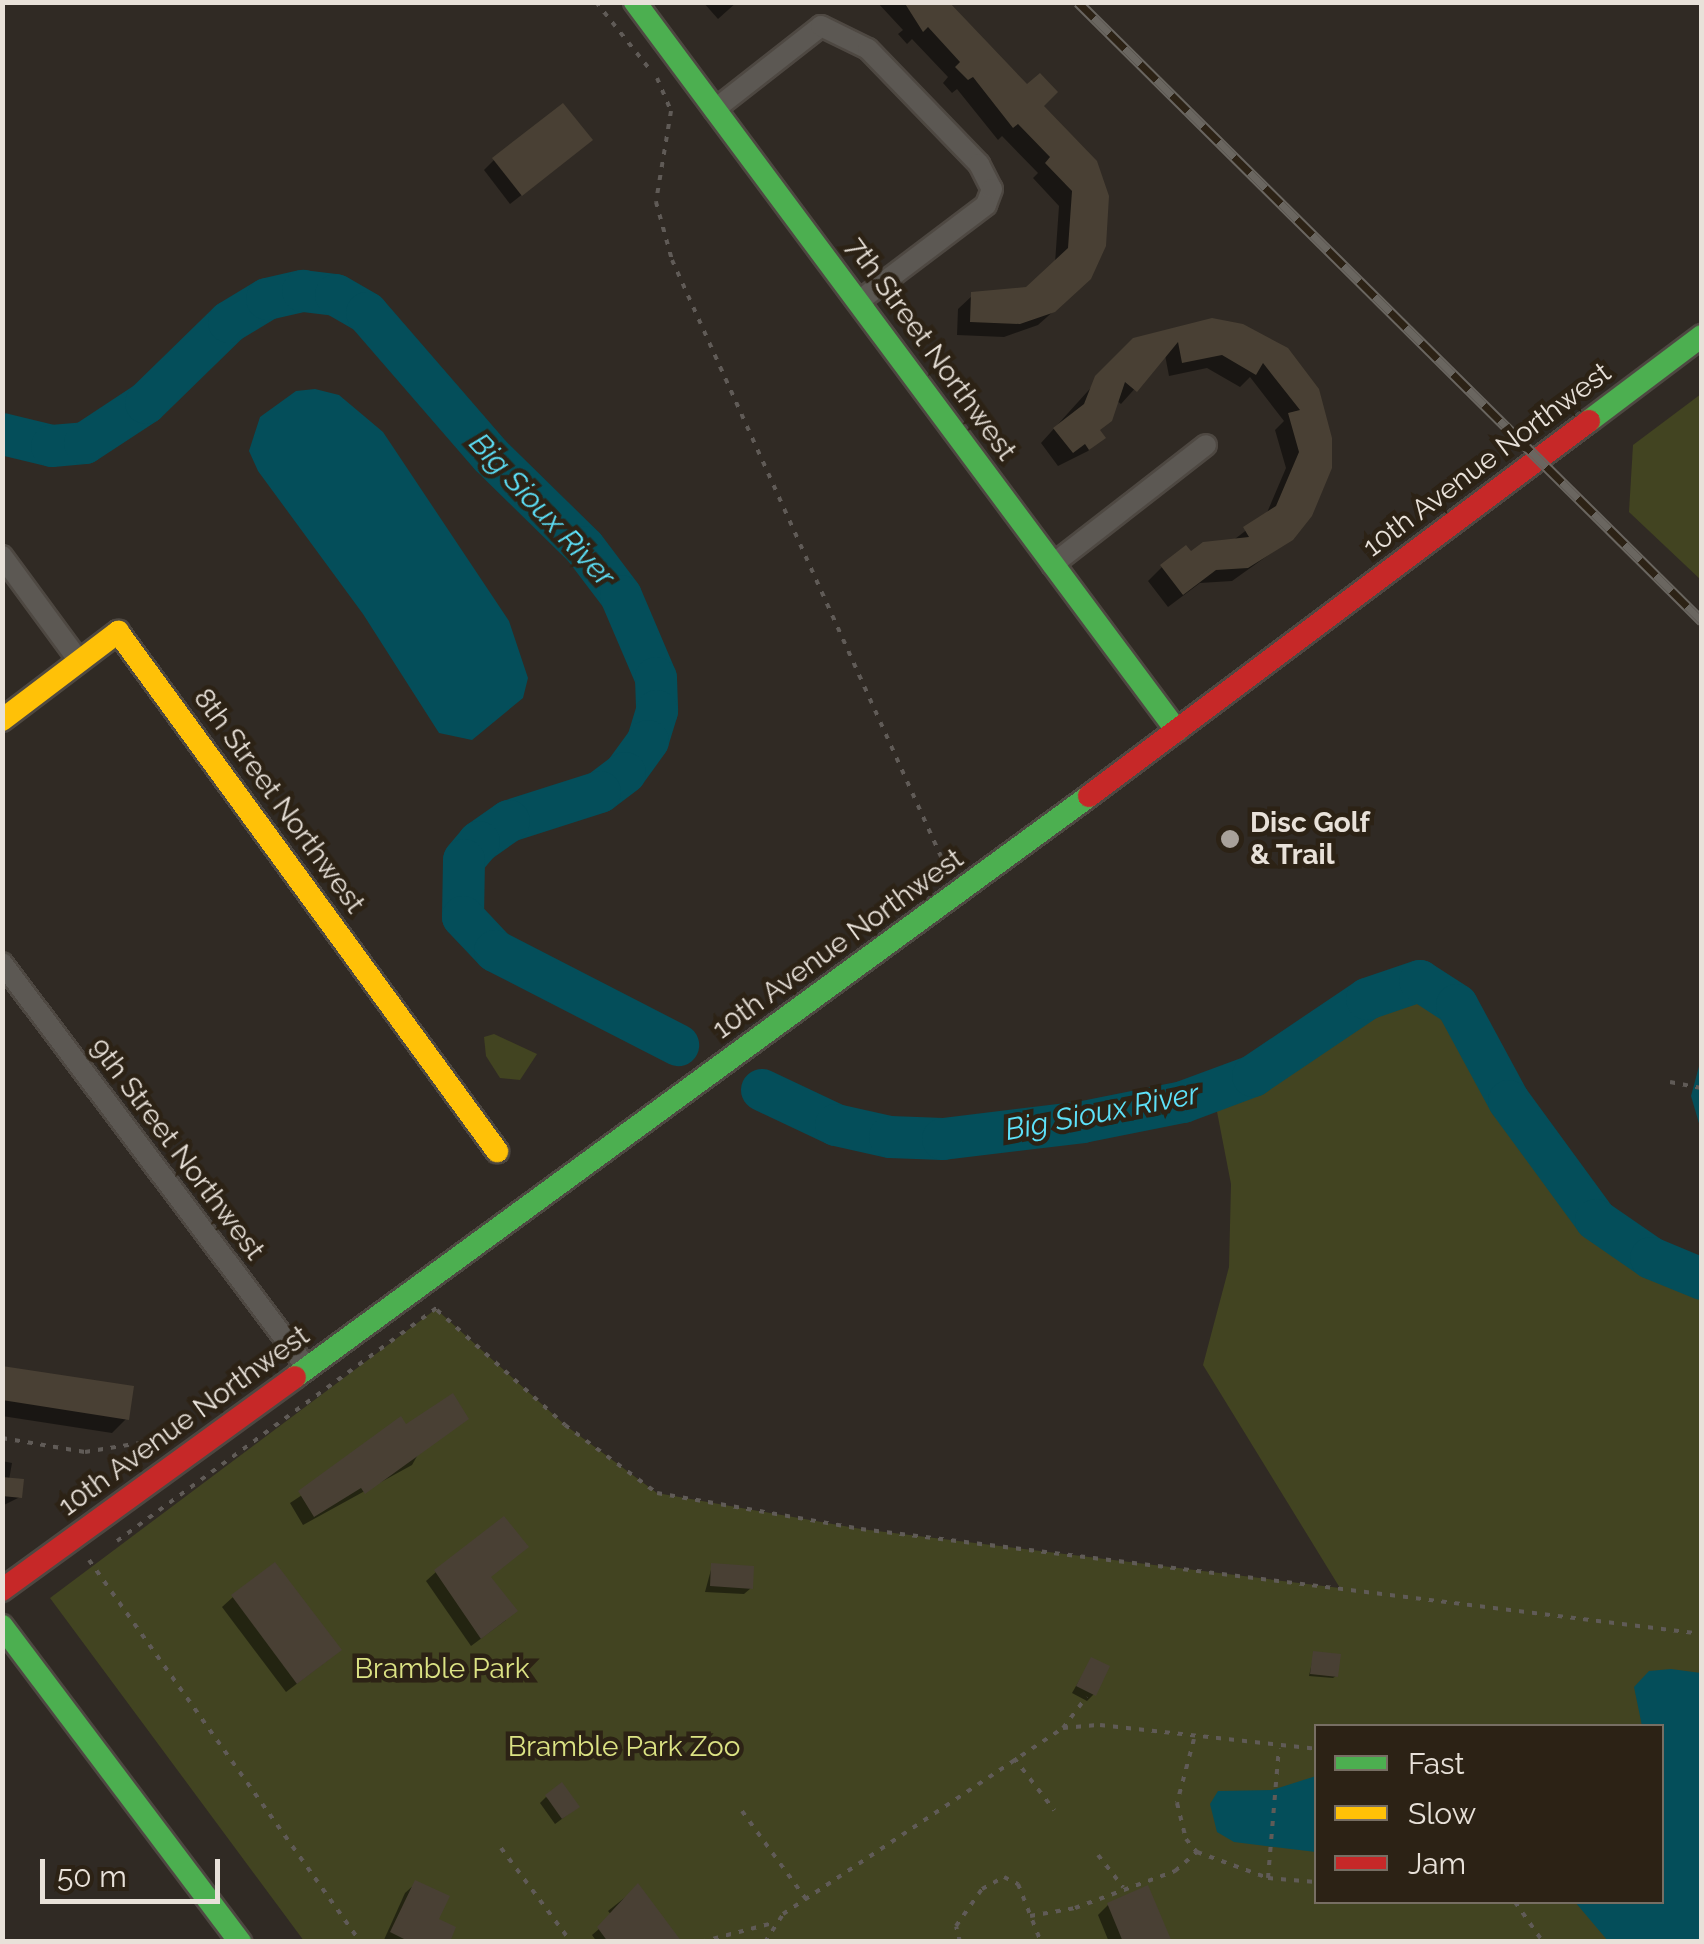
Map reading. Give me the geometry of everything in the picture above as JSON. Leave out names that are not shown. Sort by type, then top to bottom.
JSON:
[{"type":"street","name":"7th Street Northwest","points":[[635,2],[1178,732]]},
{"type":"street","points":[[714,110],[821,26],[868,50],[980,164],[992,189],[986,204],[860,301]]},
{"type":"street","name":"10th Avenue Northwest","points":[[2,1590],[963,891],[1702,336]]},
{"type":"street","points":[[1052,565],[1206,445]]},
{"type":"street","points":[[2,556],[79,661],[2,720]]},
{"type":"street","name":"8th Street Northwest","points":[[79,661],[118,632],[496,1150]]},
{"type":"street","name":"9th Street Northwest","points":[[2,964],[307,1368]]},
{"type":"street","points":[[2,1626],[240,1942]]},
{"type":"path","points":[[596,2],[667,94],[671,111],[656,202],[672,260],[895,763],[963,891]]},
{"type":"path","points":[[1670,1082],[1702,1088]]},
{"type":"path","points":[[436,1309],[565,1424],[657,1493],[861,1529],[1702,1634]]},
{"type":"path","points":[[2,1438],[86,1452],[152,1441],[172,1467],[189,1492],[88,1560],[360,1942]]},
{"type":"path","points":[[701,1942],[773,1924],[1013,1756],[1063,1728],[1086,1698]]},
{"type":"path","points":[[1063,1728],[1100,1725],[1314,1749]]},
{"type":"path","points":[[1194,1738],[1177,1803],[1186,1839],[1197,1852],[1268,1878],[1314,1882]]},
{"type":"path","points":[[1268,1878],[1279,1748]]},
{"type":"path","points":[[1013,1756],[1054,1810]]},
{"type":"path","points":[[742,1811],[806,1899]]},
{"type":"path","points":[[501,1848],[569,1939],[560,1942]]},
{"type":"path","points":[[1030,1916],[1075,1908],[1123,1887],[1176,1872],[1197,1852]]},
{"type":"path","points":[[1098,1855],[1123,1887]]},
{"type":"path","points":[[960,1942],[956,1926],[992,1881],[1012,1878],[1040,1942]]},
{"type":"path","points":[[1515,1904],[1543,1942]]},
{"type":"path","points":[[766,1942],[773,1924]]},
{"type":"green space","points":[[1701,394],[1701,580],[1629,512],[1633,445]]},
{"type":"green space","name":"Bramble Park","points":[[1420,981],[1457,1005],[1509,1101],[1596,1220],[1651,1258],[1701,1279],[1701,1941],[304,1941],[50,1598],[436,1309],[565,1425],[657,1493],[861,1529],[1340,1588],[1203,1365],[1229,1267],[1231,1184],[1213,1091],[1309,1044],[1368,999]]},
{"type":"green space","points":[[494,1034],[537,1054],[520,1080],[500,1078],[486,1056],[484,1037]]},
{"type":"water","points":[[315,389],[339,395],[383,432],[509,621],[528,678],[523,698],[472,740],[439,733],[363,614],[258,471],[249,451],[260,417],[296,391]]},
{"type":"water","points":[[1701,1059],[1701,1130],[1691,1096]]},
{"type":"water","points":[[1649,1671],[1701,1673],[1701,1941],[1608,1941],[1577,1904],[1664,1904],[1664,1724],[1642,1724],[1634,1687]]},
{"type":"water","points":[[1314,1777],[1314,1852],[1234,1842],[1217,1832],[1210,1804],[1218,1791],[1272,1790]]},
{"type":"building","points":[[904,2],[949,2],[1027,84],[1040,73],[1058,92],[1044,106],[1097,161],[1109,196],[1106,246],[1091,279],[1055,312],[1020,324],[970,322],[971,292],[1026,287],[1068,248],[1072,191],[1045,163],[1050,157],[1018,124],[1013,128],[973,77],[968,80],[955,67],[960,62],[928,27],[923,32]]},
{"type":"building","points":[[563,103],[593,140],[522,196],[492,158]]},
{"type":"building","points":[[1212,318],[1243,324],[1288,348],[1319,389],[1332,438],[1332,468],[1312,516],[1293,540],[1248,568],[1216,570],[1183,595],[1160,565],[1186,545],[1191,551],[1203,542],[1249,537],[1243,527],[1276,506],[1299,452],[1288,413],[1300,410],[1263,363],[1256,375],[1222,355],[1182,363],[1178,342],[1137,392],[1125,382],[1112,421],[1100,430],[1106,438],[1089,450],[1085,444],[1073,453],[1053,428],[1084,404],[1095,376],[1133,338]]},
{"type":"building","points":[[2,1366],[134,1386],[129,1420],[2,1400]]},
{"type":"building","points":[[453,1393],[469,1419],[365,1494],[361,1488],[314,1517],[298,1491],[401,1416],[406,1424]]},
{"type":"building","points":[[2,1477],[24,1479],[22,1498],[2,1496]]},
{"type":"building","points":[[504,1516],[529,1547],[491,1577],[518,1611],[481,1639],[434,1570]]},
{"type":"building","points":[[275,1562],[342,1650],[297,1684],[231,1595]]},
{"type":"building","points":[[711,1563],[754,1566],[753,1589],[710,1586]]},
{"type":"building","points":[[1313,1651],[1341,1654],[1338,1677],[1310,1674]]},
{"type":"building","points":[[1091,1657],[1110,1666],[1096,1696],[1076,1686]]},
{"type":"building","points":[[562,1782],[580,1807],[562,1819],[545,1795]]},
{"type":"building","points":[[415,1880],[450,1896],[439,1919],[456,1927],[450,1942],[410,1942],[390,1932]]},
{"type":"building","points":[[638,1883],[682,1942],[608,1942],[597,1927]]},
{"type":"building","points":[[1148,1885],[1172,1942],[1123,1942],[1107,1903]]},
{"type":"waterway","name":"Big Sioux River","points":[[2,434],[52,446],[85,443],[146,403],[229,322],[267,299],[303,291],[336,295],[367,313],[491,456],[584,547],[621,596],[656,678],[657,711],[648,741],[625,773],[600,792],[509,821],[479,842],[464,860],[463,917],[495,951],[678,1045]]},
{"type":"waterway","name":"Big Sioux River","points":[[762,1090],[836,1125],[890,1137],[943,1139],[1083,1122],[1183,1102],[1253,1076],[1367,999],[1420,981],[1457,1005],[1509,1101],[1596,1220],[1651,1258],[1702,1279]]},
{"type":"railway","points":[[1078,2],[1702,621]]},
{"type":"traffic: fast","points":[[635,2],[1177,731]]},
{"type":"traffic: fast","points":[[1589,421],[1702,336]]},
{"type":"traffic: fast","points":[[295,1377],[1089,796]]},
{"type":"traffic: fast","points":[[2,1626],[240,1942]]},
{"type":"traffic: slow","points":[[2,720],[118,632],[497,1151]]},
{"type":"traffic: jam","points":[[1089,796],[1589,421]]},
{"type":"traffic: jam","points":[[2,1590],[295,1377]]},
{"type":"place","name":"Disc Golf & Trail","points":[[1230,839]]},
{"type":"park label","name":"Bramble Park Zoo","points":[[624,1747]]}]
